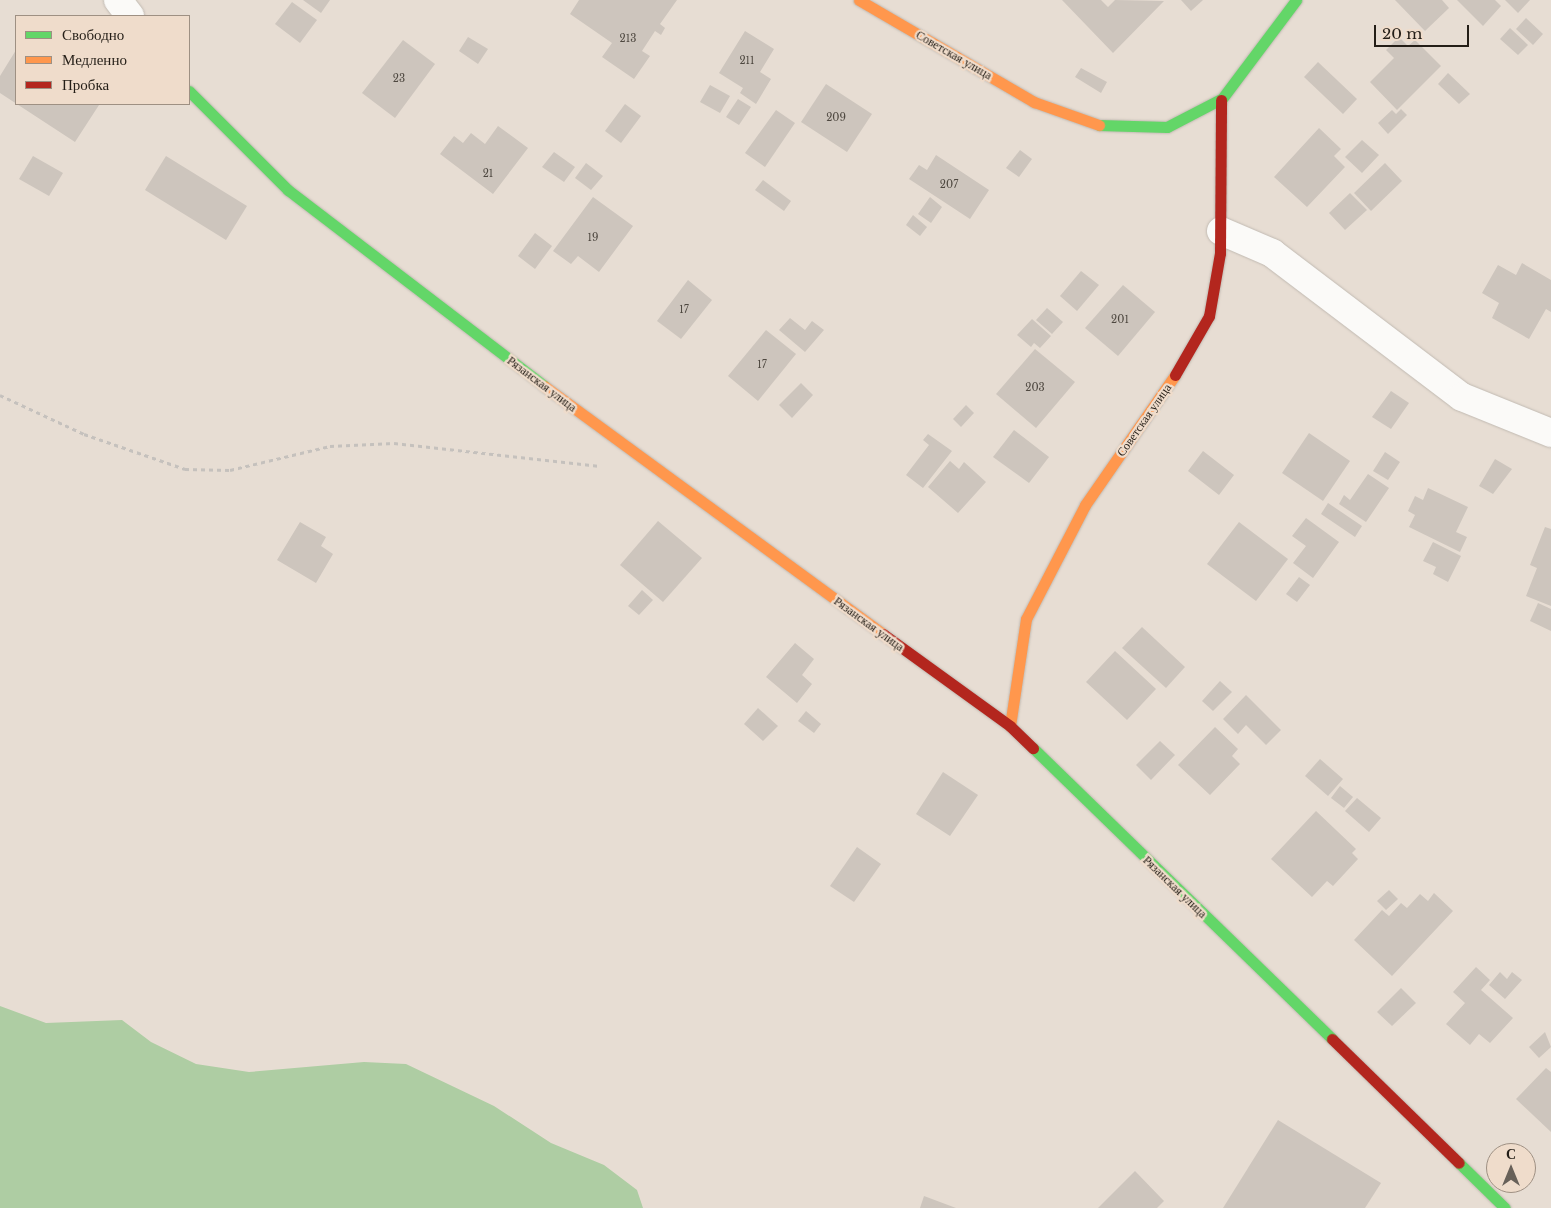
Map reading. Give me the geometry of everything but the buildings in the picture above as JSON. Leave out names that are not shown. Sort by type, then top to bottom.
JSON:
[{"type":"street","points":[[118,0],[129,15]]},
{"type":"street","name":"Советская улица","points":[[859,0],[1034,102],[1103,127],[1167,127],[1221,100],[1296,0]]},
{"type":"street","name":"Рязанская улица","points":[[190,92],[304,202],[662,476],[1010,726],[1505,1208]]},
{"type":"street","name":"Советская улица","points":[[1010,726],[1026,619],[1085,505],[1197,343],[1216,289],[1221,232],[1221,100]]},
{"type":"street","points":[[1221,232],[1272,253],[1462,398],[1551,433]]},
{"type":"path","points":[[0,395],[84,434],[185,469],[230,470],[330,446],[394,443],[606,467]]},
{"type":"green space","points":[[0,1006],[46,1023],[122,1020],[151,1042],[196,1064],[249,1072],[364,1062],[406,1064],[494,1106],[551,1143],[604,1165],[637,1190],[643,1208],[0,1208]]},
{"type":"traffic: fast","points":[[1221,100],[1296,0]]},
{"type":"traffic: fast","points":[[190,92],[288,190],[544,386]]},
{"type":"traffic: fast","points":[[1099,125],[1167,127],[1221,99]]},
{"type":"traffic: fast","points":[[1033,748],[1332,1039]]},
{"type":"traffic: fast","points":[[1459,1163],[1505,1208]]},
{"type":"traffic: slow","points":[[859,0],[1034,102],[1099,125]]},
{"type":"traffic: slow","points":[[1010,726],[1026,619],[1085,505],[1175,375]]},
{"type":"traffic: slow","points":[[544,386],[883,634]]},
{"type":"traffic: jam","points":[[1175,375],[1209,316],[1220,253],[1221,100]]},
{"type":"traffic: jam","points":[[883,634],[1010,726],[1033,748]]},
{"type":"traffic: jam","points":[[1332,1039],[1459,1163]]}]
